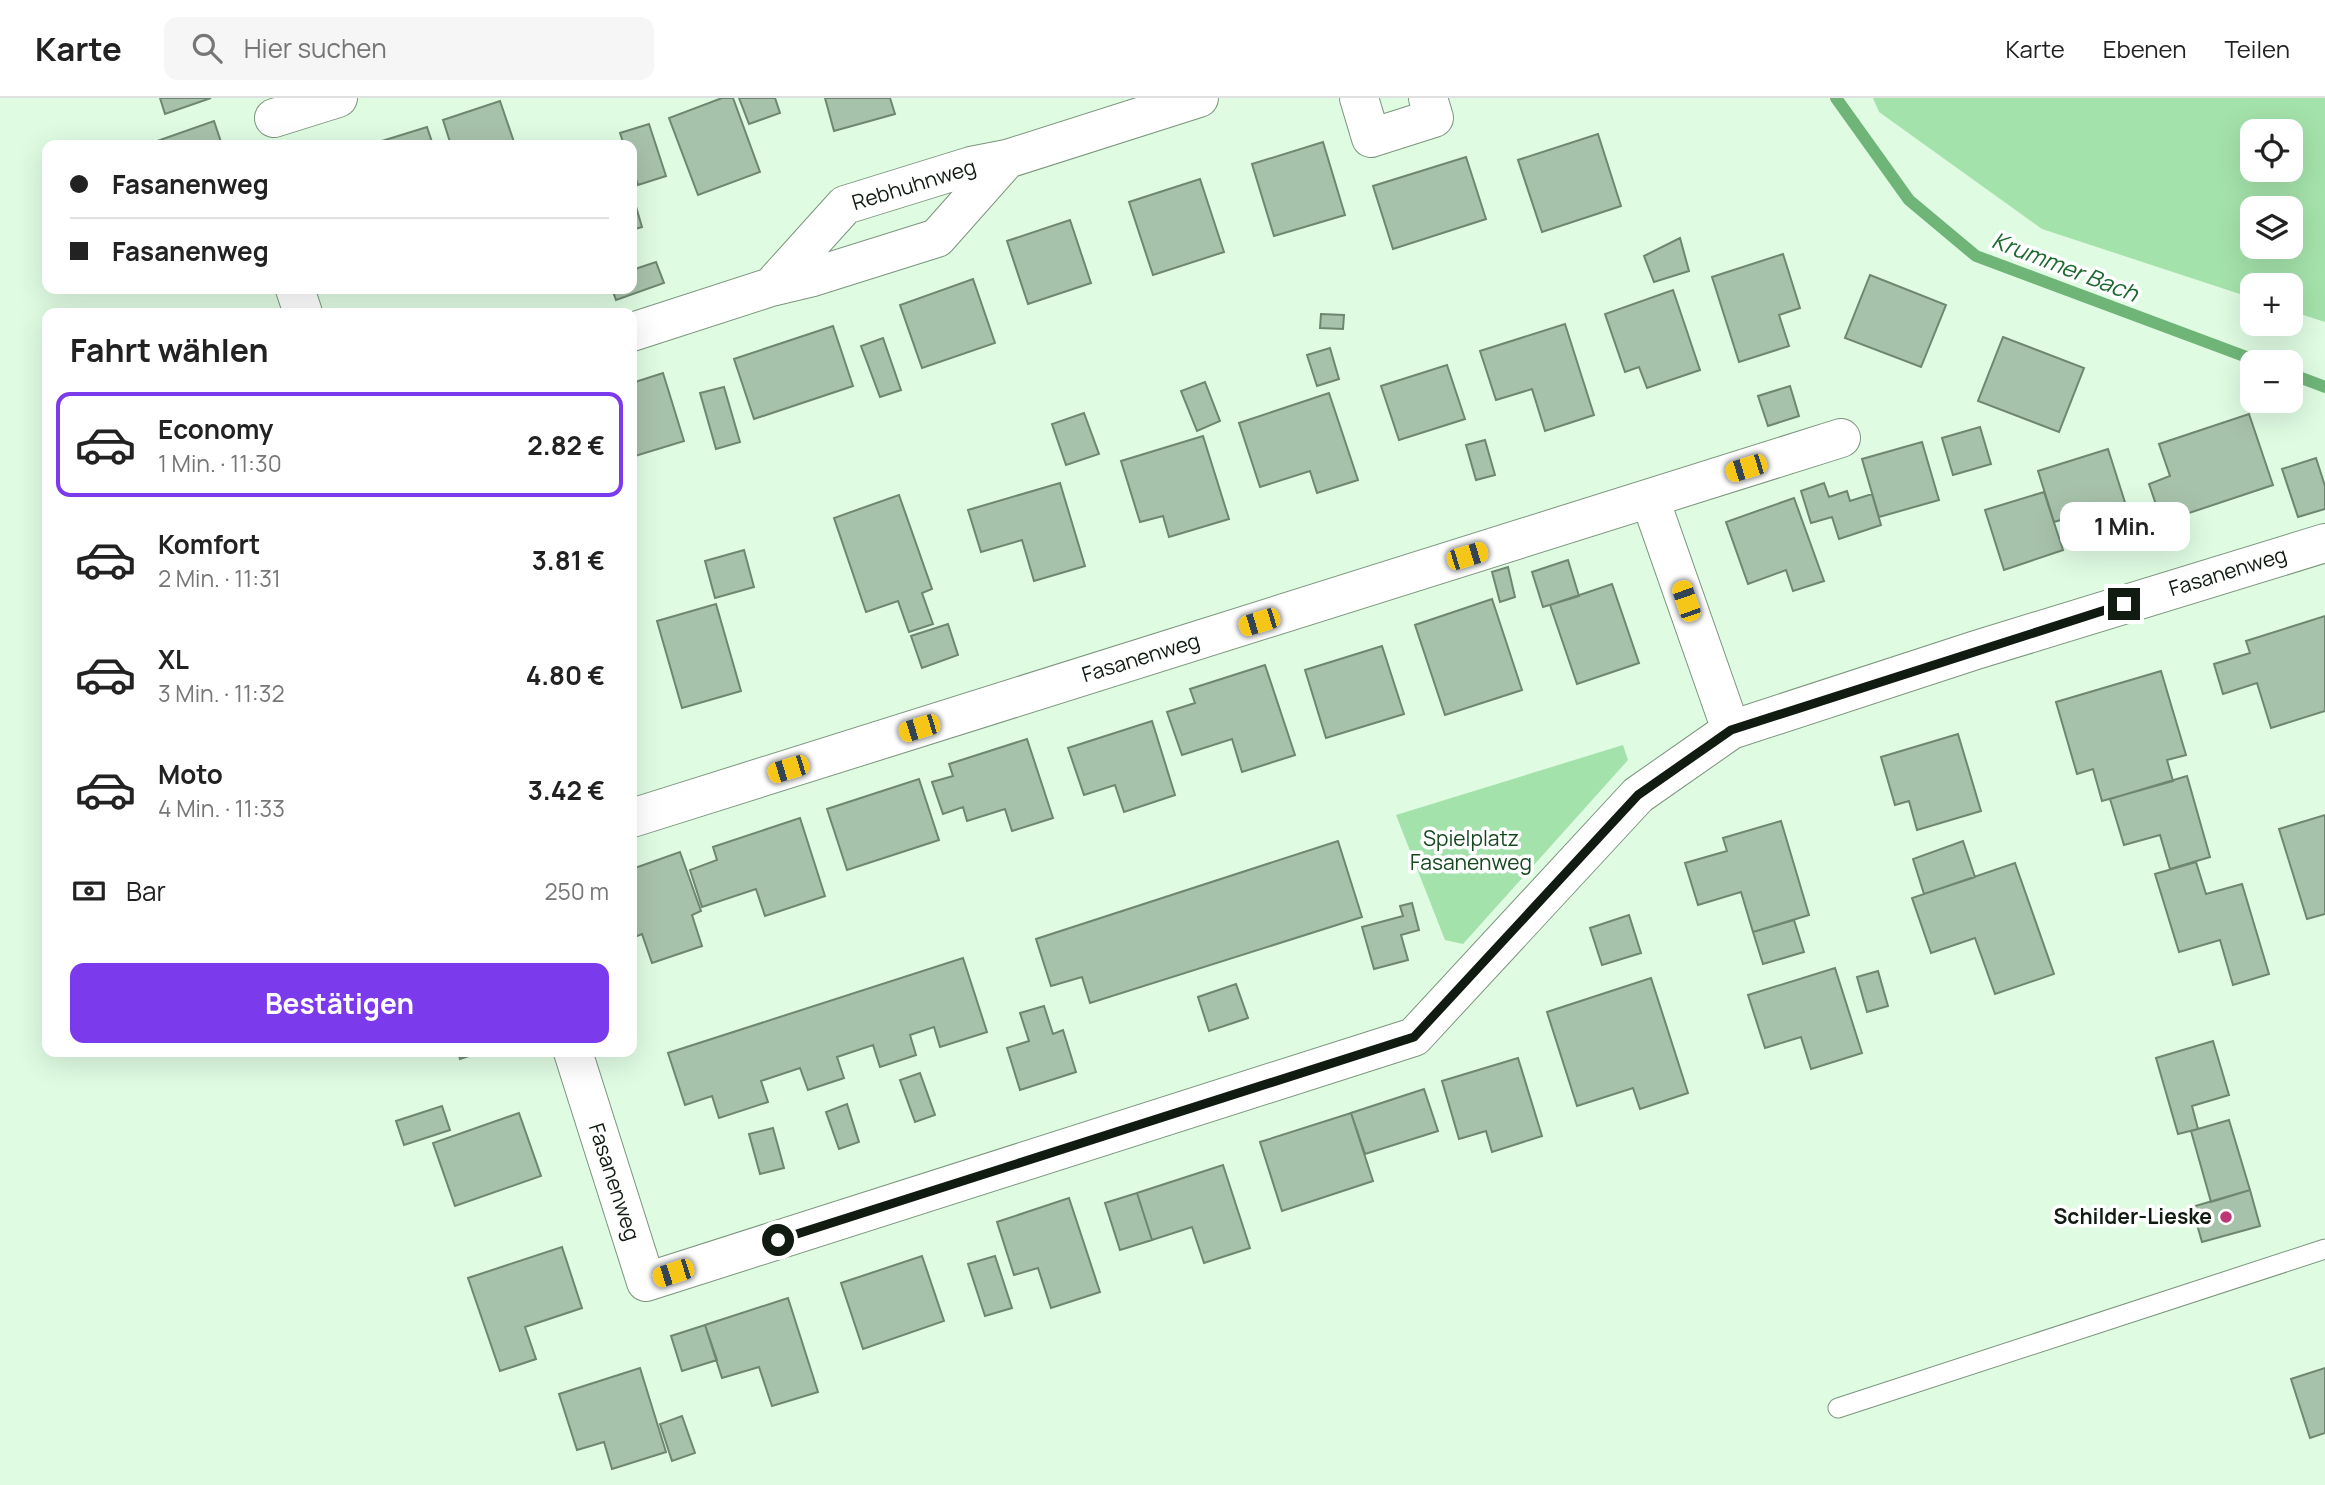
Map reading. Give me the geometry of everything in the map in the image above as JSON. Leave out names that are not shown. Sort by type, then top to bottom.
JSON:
[{"type":"street","points":[[275,120],[338,98]]},
{"type":"street","name":"Rebhuhnweg","points":[[771,287],[845,205],[971,166],[1007,159],[1199,98]]},
{"type":"street","points":[[1359,98],[1371,138],[1434,118],[1428,98]]},
{"type":"street","name":"Rebhuhnweg","points":[[637,330],[937,238],[1007,159]]},
{"type":"street","name":"Fasanenweg","points":[[637,816],[1841,438]]},
{"type":"street","points":[[1650,499],[1731,730]]},
{"type":"street","name":"Fasanenweg","points":[[575,1057],[646,1282],[1414,1037],[1638,795],[1731,730],[1990,646],[2325,543]]},
{"type":"lane","points":[[1838,1408],[2325,1250]]},
{"type":"green space","points":[[1873,98],[2325,98],[2325,322],[2303,315],[2303,273],[2240,273],[2240,294],[2042,229],[1879,112]]},
{"type":"green space","name":"Spielplatz Fasanenweg","points":[[1623,745],[1628,760],[1463,944],[1445,940],[1396,815]]},
{"type":"building","points":[[160,98],[211,98],[165,114]]},
{"type":"building","points":[[722,98],[733,98],[760,172],[698,195],[669,118]]},
{"type":"building","points":[[739,98],[775,98],[780,113],[749,124]]},
{"type":"building","points":[[825,98],[890,98],[895,114],[834,131]]},
{"type":"building","points":[[500,101],[513,140],[449,140],[443,120]]},
{"type":"building","points":[[214,121],[220,140],[160,140]]},
{"type":"building","points":[[649,124],[666,176],[638,185],[637,140],[622,140],[620,133]]},
{"type":"building","points":[[427,127],[431,140],[385,140]]},
{"type":"building","points":[[1598,134],[1621,206],[1542,232],[1518,160]]},
{"type":"building","points":[[1323,142],[1345,215],[1274,236],[1252,164]]},
{"type":"building","points":[[1466,157],[1486,219],[1393,249],[1373,186]]},
{"type":"building","points":[[1200,179],[1224,252],[1153,275],[1129,202]]},
{"type":"building","points":[[637,210],[642,227],[637,228]]},
{"type":"building","points":[[1070,220],[1091,283],[1028,304],[1007,241]]},
{"type":"building","points":[[1680,238],[1689,271],[1654,282],[1644,256]]},
{"type":"building","points":[[1783,254],[1800,308],[1779,315],[1789,346],[1739,362],[1712,277]]},
{"type":"building","points":[[656,262],[664,283],[637,293],[637,268]]},
{"type":"building","points":[[1870,275],[1946,305],[1921,367],[1845,338]]},
{"type":"building","points":[[973,279],[995,343],[922,368],[900,305]]},
{"type":"building","points":[[1673,290],[1700,370],[1647,388],[1639,367],[1625,372],[1605,314]]},
{"type":"building","points":[[614,294],[633,294],[616,300]]},
{"type":"building","points":[[1321,314],[1344,315],[1343,329],[1320,328]]},
{"type":"building","points":[[1565,324],[1594,415],[1545,431],[1532,389],[1496,400],[1480,351]]},
{"type":"building","points":[[833,326],[853,386],[754,419],[734,359]]},
{"type":"building","points":[[2003,337],[2084,368],[2059,432],[1978,401]]},
{"type":"building","points":[[883,338],[901,390],[880,397],[861,346]]},
{"type":"building","points":[[1330,348],[1339,379],[1317,386],[1307,355]]},
{"type":"building","points":[[1447,365],[1465,419],[1399,440],[1381,386]]},
{"type":"building","points":[[663,373],[684,441],[637,455],[637,381]]},
{"type":"building","points":[[1205,382],[1220,421],[1197,431],[1181,391]]},
{"type":"building","points":[[1790,386],[1799,416],[1768,426],[1758,396]]},
{"type":"building","points":[[724,387],[740,442],[716,449],[700,393]]},
{"type":"building","points":[[1329,393],[1358,480],[1317,493],[1310,471],[1260,487],[1239,423]]},
{"type":"building","points":[[1084,413],[1099,454],[1066,465],[1052,424]]},
{"type":"building","points":[[2249,414],[2273,485],[2162,522],[2149,484],[2170,476],[2159,444]]},
{"type":"building","points":[[1980,427],[1991,464],[1953,475],[1942,438]]},
{"type":"building","points":[[1203,436],[1229,519],[1169,537],[1163,516],[1140,522],[1121,461]]},
{"type":"building","points":[[1485,440],[1495,475],[1476,480],[1466,445]]},
{"type":"building","points":[[1922,442],[1939,500],[1879,517],[1862,459]]},
{"type":"building","points":[[2108,449],[2129,515],[2083,530],[2078,515],[2054,522],[2038,471]]},
{"type":"building","points":[[2316,458],[2325,486],[2325,509],[2298,517],[2282,469]]},
{"type":"building","points":[[1060,483],[1085,566],[1034,581],[1022,540],[981,552],[968,510]]},
{"type":"building","points":[[1824,483],[1829,497],[1847,491],[1850,501],[1872,494],[1881,525],[1839,539],[1832,517],[1811,523],[1801,491]]},
{"type":"building","points":[[2044,492],[2063,550],[2004,570],[1985,510]]},
{"type":"building","points":[[899,495],[932,589],[922,593],[933,624],[909,632],[898,601],[866,612],[834,518]]},
{"type":"building","points":[[1794,498],[1824,581],[1793,591],[1786,570],[1748,584],[1726,522]]},
{"type":"building","points":[[744,550],[754,587],[715,598],[705,561]]},
{"type":"building","points":[[1568,560],[1579,596],[1543,607],[1532,572]]},
{"type":"building","points":[[1508,567],[1515,597],[1500,602],[1492,572]]},
{"type":"building","points":[[1612,584],[1639,663],[1577,684],[1550,605]]},
{"type":"building","points":[[1492,599],[1522,690],[1445,715],[1415,625]]},
{"type":"building","points":[[716,604],[741,691],[682,708],[657,621]]},
{"type":"building","points":[[2325,616],[2325,711],[2271,728],[2257,683],[2223,694],[2214,664],[2250,653],[2246,641]]},
{"type":"building","points":[[948,624],[958,655],[922,668],[911,636]]},
{"type":"building","points":[[1382,646],[1404,714],[1326,738],[1305,670]]},
{"type":"building","points":[[1265,665],[1295,755],[1242,772],[1232,739],[1182,755],[1167,712],[1195,703],[1190,689]]},
{"type":"building","points":[[2161,671],[2186,755],[2167,760],[2173,781],[2102,801],[2093,769],[2077,774],[2056,702]]},
{"type":"building","points":[[1152,721],[1175,795],[1124,812],[1115,785],[1084,795],[1068,748]]},
{"type":"building","points":[[1958,734],[1981,811],[1917,830],[1909,801],[1895,805],[1881,757]]},
{"type":"building","points":[[1027,739],[1053,818],[1012,831],[1005,809],[967,821],[963,807],[943,814],[932,782],[953,776],[949,764]]},
{"type":"building","points":[[2187,776],[2210,857],[2170,869],[2160,835],[2124,845],[2110,799]]},
{"type":"building","points":[[919,779],[939,840],[847,870],[827,809]]},
{"type":"building","points":[[2325,815],[2325,914],[2307,919],[2279,829]]},
{"type":"building","points":[[800,818],[825,896],[765,916],[756,889],[702,907],[690,870],[717,860],[713,847]]},
{"type":"building","points":[[1781,821],[1809,915],[1753,932],[1741,892],[1698,905],[1685,863],[1727,851],[1723,838]]},
{"type":"building","points":[[1338,841],[1362,917],[1090,1003],[1082,977],[1051,986],[1036,939]]},
{"type":"building","points":[[1963,841],[1975,877],[1924,894],[1913,859]]},
{"type":"building","points":[[680,852],[701,911],[692,915],[702,946],[652,963],[642,934],[637,936],[637,867]]},
{"type":"building","points":[[2196,862],[2206,894],[2242,884],[2269,974],[2233,985],[2220,940],[2179,952],[2155,874]]},
{"type":"building","points":[[2015,863],[2054,974],[1995,994],[1975,938],[1931,953],[1912,898]]},
{"type":"building","points":[[1412,903],[1419,930],[1401,935],[1408,960],[1374,969],[1362,927],[1403,916],[1400,906]]},
{"type":"building","points":[[1629,915],[1641,953],[1602,965],[1590,928]]},
{"type":"building","points":[[1794,920],[1804,952],[1763,964],[1753,932]]},
{"type":"building","points":[[963,958],[987,1032],[940,1047],[934,1027],[910,1035],[916,1055],[880,1067],[873,1045],[837,1057],[844,1078],[808,1090],[800,1068],[761,1081],[768,1102],[719,1118],[712,1096],[685,1105],[668,1053]]},
{"type":"building","points":[[1835,968],[1862,1053],[1811,1069],[1801,1037],[1765,1048],[1748,995]]},
{"type":"building","points":[[1878,971],[1888,1006],[1867,1012],[1857,977]]},
{"type":"building","points":[[1651,978],[1688,1093],[1640,1109],[1633,1088],[1577,1106],[1547,1012]]},
{"type":"building","points":[[1236,984],[1248,1018],[1209,1031],[1198,997]]},
{"type":"building","points":[[1044,1006],[1053,1034],[1063,1030],[1076,1072],[1020,1090],[1007,1048],[1029,1041],[1020,1013]]},
{"type":"building","points":[[2213,1041],[2229,1095],[2192,1106],[2198,1129],[2178,1134],[2156,1058]]},
{"type":"building","points":[[1518,1058],[1542,1136],[1492,1152],[1486,1131],[1459,1139],[1442,1081]]},
{"type":"building","points":[[920,1073],[935,1115],[915,1122],[900,1080]]},
{"type":"building","points":[[1424,1089],[1438,1131],[1365,1154],[1351,1113]]},
{"type":"building","points":[[847,1104],[859,1142],[839,1149],[826,1112]]},
{"type":"building","points":[[442,1106],[450,1130],[404,1145],[396,1121]]},
{"type":"building","points":[[519,1113],[541,1176],[455,1206],[433,1143]]},
{"type":"building","points":[[1351,1113],[1373,1181],[1282,1211],[1260,1142]]},
{"type":"building","points":[[2229,1120],[2250,1190],[2211,1202],[2191,1131]]},
{"type":"building","points":[[773,1128],[784,1168],[760,1174],[749,1134]]},
{"type":"building","points":[[1223,1165],[1250,1248],[1204,1263],[1192,1227],[1152,1240],[1137,1193]]},
{"type":"building","name":"Schilder-Lieske","points":[[2250,1190],[2260,1226],[2202,1242],[2192,1207]]},
{"type":"building","points":[[1137,1193],[1152,1240],[1120,1250],[1105,1203]]},
{"type":"building","points":[[1069,1198],[1100,1292],[1051,1308],[1038,1268],[1014,1275],[997,1222]]},
{"type":"building","points":[[562,1247],[582,1308],[525,1327],[536,1359],[500,1371],[468,1278]]},
{"type":"building","points":[[922,1256],[944,1321],[863,1349],[841,1283]]},
{"type":"building","points":[[995,1256],[1012,1308],[985,1316],[968,1264]]},
{"type":"building","points":[[788,1298],[818,1392],[772,1406],[759,1367],[722,1378],[705,1325]]},
{"type":"building","points":[[705,1325],[717,1360],[682,1371],[671,1336]]},
{"type":"building","points":[[640,1368],[666,1452],[612,1469],[604,1442],[577,1450],[559,1394]]},
{"type":"building","points":[[2325,1368],[2325,1433],[2310,1438],[2291,1379]]},
{"type":"building","points":[[682,1416],[695,1453],[672,1461],[660,1424]]},
{"type":"waterway","name":"Krummer Bach","points":[[1836,98],[1909,200],[1976,256],[2240,355]]},
{"type":"waterway","name":"Krummer Bach","points":[[2303,379],[2325,387]]},
{"type":"place","name":"Schilder-Lieske","points":[[2226,1217]]},
{"type":"route","points":[[778,1240],[1414,1037],[1638,795],[1731,730],[2124,604]]}]
